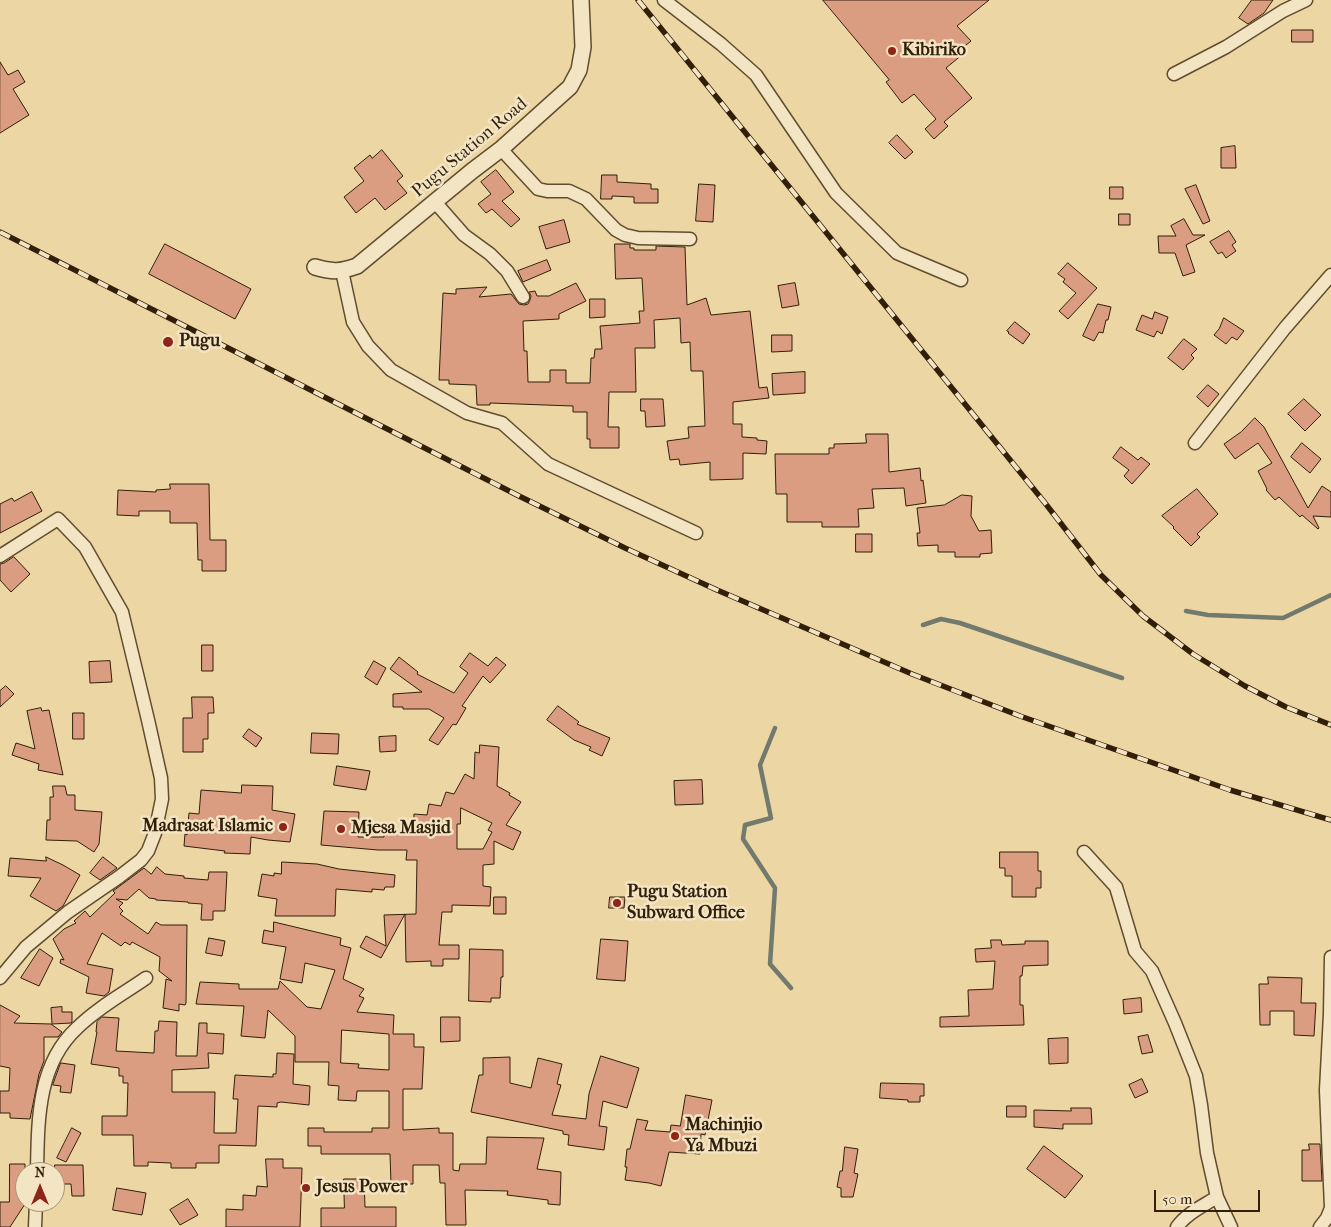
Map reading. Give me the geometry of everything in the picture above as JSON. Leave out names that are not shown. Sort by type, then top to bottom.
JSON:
[{"type":"street","name":"Pugu Station Road","points":[[342,271],[357,266],[501,149],[570,87],[579,70],[583,48],[581,0]]},
{"type":"street","points":[[664,0],[756,74],[836,193],[897,253],[962,280]]},
{"type":"street","points":[[1174,74],[1226,47],[1283,10],[1306,0]]},
{"type":"street","points":[[501,149],[538,189],[569,191],[586,199],[616,230],[626,235],[638,238],[690,239]]},
{"type":"street","points":[[435,202],[464,234],[490,254],[507,271],[523,297]]},
{"type":"street","points":[[315,266],[327,271],[342,271],[353,322],[368,346],[391,370],[467,413],[502,423],[548,464],[696,533]]},
{"type":"street","points":[[1195,443],[1285,328],[1331,275]]},
{"type":"street","points":[[0,556],[58,519],[86,547],[122,612],[161,778],[162,799],[155,834],[148,851],[141,860],[119,878],[68,912],[26,947],[0,978]]},
{"type":"street","points":[[1084,852],[1116,887],[1135,951],[1152,971],[1196,1076],[1202,1105],[1207,1153],[1218,1197],[1231,1227]]},
{"type":"street","points":[[1320,1227],[1327,1218],[1331,1208],[1326,1090],[1331,957]]},
{"type":"street","points":[[37,1162],[39,1115],[43,1089],[57,1053],[76,1029],[93,1014],[146,978]]},
{"type":"street","points":[[1177,1227],[1193,1211],[1218,1197]]},
{"type":"street","points":[[35,1227],[36,1212]]},
{"type":"building","points":[[823,0],[989,0],[957,26],[971,41],[960,50],[963,54],[946,68],[972,98],[944,122],[948,126],[934,139],[925,129],[936,119],[914,94],[902,103],[886,82],[889,80]]},
{"type":"building","points":[[1252,0],[1273,0],[1264,13],[1248,24],[1239,18]]},
{"type":"building","points":[[1292,30],[1313,30],[1313,42],[1292,42]]},
{"type":"building","points":[[0,62],[8,75],[18,70],[25,82],[13,89],[29,115],[0,133]]},
{"type":"building","points":[[897,135],[913,152],[905,159],[889,143]]},
{"type":"building","points":[[1235,146],[1236,168],[1221,168],[1221,148]]},
{"type":"building","points":[[382,150],[403,176],[397,181],[407,193],[385,210],[375,198],[356,213],[344,197],[364,181],[354,168],[370,155],[372,158]]},
{"type":"building","points":[[496,170],[514,192],[502,201],[520,219],[511,227],[492,209],[486,213],[478,204],[491,194],[481,182]]},
{"type":"building","points":[[602,175],[617,175],[617,182],[651,184],[651,189],[658,189],[658,203],[634,203],[634,197],[612,196],[612,199],[601,199]]},
{"type":"building","points":[[699,184],[715,185],[713,222],[696,221]]},
{"type":"building","points":[[1196,185],[1210,221],[1203,224],[1185,189]]},
{"type":"building","points":[[1110,187],[1123,187],[1123,199],[1110,199]]},
{"type":"building","points":[[1119,214],[1130,214],[1130,225],[1119,225]]},
{"type":"building","points":[[1184,219],[1193,235],[1205,235],[1186,245],[1195,272],[1183,276],[1175,253],[1159,253],[1158,236],[1176,236],[1171,226]]},
{"type":"building","points":[[564,220],[570,242],[546,249],[539,227]]},
{"type":"building","points":[[1229,231],[1236,242],[1232,245],[1236,251],[1226,258],[1222,252],[1218,254],[1210,242]]},
{"type":"building","points":[[165,244],[251,289],[235,319],[149,274]]},
{"type":"building","points":[[615,244],[630,244],[630,248],[634,248],[634,250],[656,250],[656,246],[685,247],[687,305],[706,298],[711,315],[750,311],[759,388],[767,387],[769,398],[733,402],[733,424],[742,424],[742,437],[767,441],[766,454],[743,453],[743,479],[710,480],[710,462],[680,465],[679,459],[670,460],[667,441],[689,438],[688,427],[705,426],[703,371],[691,371],[690,342],[681,343],[680,318],[654,320],[655,348],[635,348],[636,392],[609,392],[608,427],[619,427],[619,448],[590,448],[590,439],[587,439],[587,412],[573,412],[573,406],[490,403],[490,405],[477,405],[476,385],[449,384],[449,380],[439,380],[443,293],[456,294],[456,289],[487,287],[479,297],[511,294],[519,304],[524,305],[528,304],[530,300],[529,292],[535,291],[537,296],[549,296],[576,283],[586,301],[559,314],[559,319],[523,321],[524,351],[527,351],[528,382],[550,382],[550,370],[566,370],[566,383],[590,383],[591,358],[594,358],[595,349],[602,349],[600,326],[640,323],[639,311],[644,311],[642,278],[616,279]]},
{"type":"building","points":[[547,260],[551,270],[523,282],[518,271]]},
{"type":"building","points":[[1068,263],[1097,288],[1068,319],[1059,311],[1076,293],[1063,282],[1065,279],[1058,274]]},
{"type":"building","points":[[795,283],[799,305],[782,308],[778,286]]},
{"type":"building","points":[[590,299],[605,299],[605,317],[590,318]]},
{"type":"building","points":[[1098,304],[1111,307],[1103,333],[1099,332],[1094,341],[1083,336]]},
{"type":"building","points":[[1155,312],[1168,317],[1162,334],[1157,331],[1154,337],[1136,330],[1142,315],[1152,319]]},
{"type":"building","points":[[1224,318],[1244,331],[1237,340],[1232,337],[1226,344],[1214,335]]},
{"type":"building","points":[[1015,322],[1030,334],[1023,344],[1007,331]]},
{"type":"building","points":[[772,335],[792,335],[792,351],[772,352]]},
{"type":"building","points":[[1184,339],[1197,349],[1191,355],[1194,358],[1183,370],[1168,358]]},
{"type":"building","points":[[805,372],[805,393],[773,395],[772,374]]},
{"type":"building","points":[[1208,385],[1219,394],[1208,407],[1197,397]]},
{"type":"building","points":[[641,399],[663,399],[665,426],[646,427],[645,411],[641,411]]},
{"type":"building","points":[[1304,399],[1321,415],[1305,431],[1288,414]]},
{"type":"building","points":[[1255,418],[1264,427],[1308,508],[1322,486],[1331,492],[1331,517],[1313,516],[1318,529],[1302,515],[1300,517],[1279,497],[1275,500],[1266,490],[1258,471],[1272,463],[1258,443],[1235,459],[1224,444],[1241,432]]},
{"type":"building","points":[[866,434],[888,434],[889,472],[920,468],[926,503],[906,506],[904,488],[872,489],[874,508],[858,509],[859,527],[822,527],[822,522],[787,522],[787,494],[776,494],[775,454],[829,454],[829,448],[834,448],[834,444],[866,443]]},
{"type":"building","points":[[1302,443],[1321,459],[1310,473],[1291,457]]},
{"type":"building","points":[[1121,447],[1138,460],[1141,457],[1150,464],[1132,484],[1124,476],[1129,470],[1113,458]]},
{"type":"building","points":[[170,484],[209,484],[210,540],[226,540],[226,571],[202,571],[202,560],[198,560],[197,523],[170,523],[170,511],[139,511],[139,516],[117,515],[118,490],[156,492],[156,490],[170,489]]},
{"type":"building","points":[[1197,489],[1218,514],[1197,534],[1200,537],[1191,546],[1162,516]]},
{"type":"building","points":[[32,492],[42,511],[0,533],[0,504],[12,498],[14,501]]},
{"type":"building","points":[[962,495],[972,496],[971,516],[979,531],[991,530],[992,553],[980,554],[980,557],[955,557],[955,552],[938,552],[938,545],[918,546],[917,533],[920,533],[917,508],[944,505]]},
{"type":"building","points":[[856,534],[872,534],[872,552],[856,552]]},
{"type":"building","points":[[14,557],[30,574],[11,592],[0,580],[0,564]]},
{"type":"building","points":[[202,645],[213,645],[213,671],[202,671]]},
{"type":"building","points":[[470,653],[488,666],[496,657],[506,665],[490,683],[483,676],[462,706],[466,708],[456,725],[453,724],[438,745],[429,740],[444,718],[429,709],[393,707],[393,694],[422,692],[390,669],[399,657],[418,672],[417,674],[454,693],[468,673],[460,667]]},
{"type":"building","points":[[110,661],[112,682],[90,683],[89,662]]},
{"type":"building","points":[[374,661],[386,668],[377,685],[365,677]]},
{"type":"building","points":[[6,686],[14,694],[0,707],[0,691]]},
{"type":"building","points":[[192,697],[213,697],[214,713],[208,713],[208,739],[203,739],[203,752],[183,752],[183,718],[192,718]]},
{"type":"building","points":[[558,706],[579,722],[577,724],[610,738],[602,756],[589,750],[591,747],[574,740],[547,720]]},
{"type":"building","points":[[41,708],[42,711],[49,710],[63,775],[38,770],[39,764],[12,755],[16,743],[35,749],[27,711]]},
{"type":"building","points":[[73,713],[84,713],[84,739],[73,739]]},
{"type":"building","points":[[249,729],[262,738],[256,747],[243,737]]},
{"type":"building","points":[[312,733],[339,734],[338,754],[311,753]]},
{"type":"building","points":[[396,736],[396,751],[380,752],[379,737]]},
{"type":"building","points":[[480,745],[499,747],[497,786],[521,802],[506,825],[521,832],[513,850],[494,841],[494,864],[483,865],[483,886],[491,887],[490,906],[452,905],[452,912],[442,912],[439,945],[459,945],[459,959],[443,959],[443,966],[431,966],[431,961],[406,962],[405,914],[416,914],[417,860],[406,860],[407,850],[378,850],[321,845],[324,811],[359,812],[358,837],[384,837],[384,831],[413,831],[414,814],[427,815],[429,804],[441,806],[446,792],[454,794],[465,774],[474,779],[475,752],[479,753]],"holes":[[[461,808],[492,823],[488,830],[492,832],[483,849],[457,849],[457,824],[460,824]]]},
{"type":"building","points":[[337,766],[370,771],[366,790],[334,785]]},
{"type":"building","points":[[702,780],[703,804],[675,805],[674,781]]},
{"type":"building","points":[[242,785],[273,786],[272,810],[295,814],[290,842],[251,837],[250,854],[224,853],[225,851],[184,846],[189,813],[199,814],[201,790],[241,793]]},
{"type":"building","points":[[53,786],[65,786],[67,795],[75,795],[75,810],[102,812],[99,844],[94,852],[77,841],[46,840],[47,820],[50,820],[50,797],[53,797]]},
{"type":"building","points":[[1000,852],[1038,852],[1038,871],[1041,871],[1041,888],[1036,888],[1036,897],[1012,897],[1012,876],[1005,876],[1005,868],[1000,868]]},
{"type":"building","points":[[46,857],[80,875],[63,906],[56,911],[30,896],[41,878],[8,876],[10,858],[46,861]]},
{"type":"building","points":[[103,857],[117,868],[100,880],[90,873]]},
{"type":"building","points":[[282,862],[317,864],[339,869],[395,875],[394,887],[385,887],[384,890],[372,889],[372,892],[336,889],[335,916],[275,916],[277,899],[258,896],[262,874],[274,876],[274,873],[281,874]]},
{"type":"building","points":[[157,867],[165,874],[208,880],[209,872],[227,872],[225,911],[213,911],[213,920],[201,920],[202,904],[156,900],[149,898],[139,889],[127,900],[116,899],[123,903],[119,907],[123,911],[120,914],[148,934],[156,922],[161,925],[187,925],[186,1003],[185,1005],[179,1004],[179,1011],[163,1008],[166,979],[172,981],[159,971],[160,957],[132,942],[130,945],[125,942],[121,946],[102,933],[87,964],[113,969],[109,992],[104,996],[86,993],[89,977],[60,963],[61,959],[64,960],[53,939],[64,929],[76,923],[74,921],[85,911],[90,917],[115,893],[113,891],[144,868],[151,874]]},
{"type":"building","points":[[494,897],[506,897],[506,914],[494,914]]},
{"type":"building","name":"Pugu Station Subward Office","points":[[610,897],[625,897],[624,908],[609,908]]},
{"type":"building","points":[[405,914],[381,958],[360,947],[366,936],[386,946],[384,915]]},
{"type":"building","points":[[274,922],[341,938],[340,945],[351,948],[343,979],[364,989],[359,996],[364,998],[357,1012],[394,1015],[393,1034],[414,1034],[414,1047],[424,1047],[422,1089],[403,1089],[403,1130],[439,1128],[439,1133],[453,1133],[453,1170],[459,1171],[460,1164],[486,1164],[487,1137],[544,1138],[537,1169],[561,1172],[560,1205],[548,1204],[548,1200],[507,1195],[508,1191],[465,1190],[466,1225],[446,1225],[445,1183],[440,1183],[439,1165],[413,1165],[413,1184],[391,1184],[390,1154],[321,1154],[321,1146],[308,1146],[308,1128],[324,1128],[324,1132],[372,1132],[372,1128],[389,1128],[389,1091],[357,1091],[356,1101],[338,1100],[339,1086],[328,1085],[329,1062],[295,1062],[295,1036],[268,1010],[265,1038],[241,1036],[244,1006],[196,1004],[200,982],[239,984],[239,989],[278,989],[280,981],[307,1007],[321,1009],[335,970],[305,963],[302,983],[280,979],[286,947],[262,943],[264,930],[273,932]],"holes":[[[342,1030],[389,1034],[389,1070],[358,1068],[359,1064],[341,1063]]]},
{"type":"building","points":[[209,938],[225,941],[222,956],[206,953]]},
{"type":"building","points":[[601,939],[628,941],[625,981],[597,979]]},
{"type":"building","points":[[991,940],[1001,940],[1002,945],[1025,944],[1025,941],[1048,941],[1048,965],[1023,966],[1022,976],[1020,976],[1020,1005],[1023,1005],[1024,1025],[940,1027],[940,1017],[969,1016],[968,990],[993,989],[995,961],[976,962],[975,949],[991,948]]},
{"type":"building","points":[[40,949],[53,958],[39,986],[21,978]]},
{"type":"building","points":[[470,949],[503,950],[503,977],[501,977],[500,998],[491,998],[491,1002],[469,1001]]},
{"type":"building","points":[[1268,977],[1302,978],[1301,1003],[1316,1003],[1314,1036],[1294,1035],[1294,1011],[1270,1011],[1270,1025],[1260,1025],[1259,984],[1268,984]]},
{"type":"building","points":[[1141,998],[1142,1012],[1124,1014],[1123,1000]]},
{"type":"building","points":[[0,1005],[20,1016],[14,1023],[51,1024],[62,1032],[58,1037],[44,1037],[44,1061],[39,1074],[30,1119],[10,1118],[10,1113],[0,1113],[0,1091],[9,1091],[10,1068],[0,1066]]},
{"type":"building","points":[[62,1007],[62,1012],[72,1012],[72,1022],[52,1024],[51,1008]]},
{"type":"building","points":[[102,1017],[119,1018],[116,1051],[154,1053],[155,1031],[158,1031],[159,1021],[177,1022],[176,1056],[197,1056],[199,1023],[207,1023],[207,1033],[224,1034],[223,1054],[208,1053],[209,1068],[172,1070],[172,1092],[215,1092],[214,1133],[236,1133],[238,1099],[233,1099],[235,1075],[273,1077],[273,1074],[276,1074],[277,1053],[294,1054],[293,1084],[310,1086],[309,1105],[281,1102],[277,1103],[277,1107],[258,1106],[256,1146],[219,1145],[219,1163],[196,1163],[196,1168],[171,1168],[171,1163],[148,1162],[148,1166],[134,1166],[133,1135],[102,1135],[102,1116],[127,1116],[128,1083],[123,1083],[123,1076],[119,1076],[119,1068],[91,1064],[97,1022]]},
{"type":"building","points":[[441,1017],[460,1017],[460,1041],[441,1042]]},
{"type":"building","points":[[1148,1035],[1153,1052],[1142,1054],[1138,1037]]},
{"type":"building","points":[[1068,1038],[1068,1063],[1049,1064],[1048,1039]]},
{"type":"building","points":[[601,1056],[639,1068],[627,1108],[603,1101],[599,1126],[607,1127],[604,1150],[568,1145],[569,1135],[563,1134],[563,1131],[471,1112],[479,1075],[483,1075],[483,1058],[510,1057],[510,1083],[531,1088],[538,1058],[562,1064],[557,1084],[561,1085],[552,1115],[586,1119],[589,1094]]},
{"type":"building","points":[[61,1063],[75,1065],[71,1093],[60,1092],[61,1086],[53,1085]]},
{"type":"building","points":[[1142,1079],[1148,1092],[1135,1098],[1129,1085]]},
{"type":"building","points":[[881,1083],[924,1084],[924,1096],[920,1096],[920,1102],[880,1098]]},
{"type":"building","points":[[686,1095],[712,1100],[705,1135],[701,1134],[700,1154],[669,1152],[661,1186],[625,1180],[627,1149],[630,1149],[637,1119],[648,1121],[645,1130],[670,1132],[671,1125],[680,1126]]},
{"type":"building","points":[[1007,1106],[1026,1106],[1026,1117],[1007,1117]]},
{"type":"building","points":[[1071,1108],[1091,1108],[1092,1124],[1063,1124],[1063,1129],[1034,1127],[1034,1110],[1071,1111]]},
{"type":"building","points":[[72,1128],[81,1133],[66,1162],[57,1158]]},
{"type":"building","points":[[1309,1144],[1320,1144],[1322,1181],[1302,1181],[1302,1150],[1309,1150]]},
{"type":"building","points":[[1044,1146],[1083,1176],[1065,1198],[1027,1169]]},
{"type":"building","points":[[845,1147],[858,1149],[854,1173],[858,1174],[853,1197],[841,1197],[841,1188],[837,1187],[840,1171],[842,1171]]},
{"type":"building","points":[[266,1159],[283,1159],[283,1168],[302,1168],[300,1227],[226,1227],[226,1209],[243,1210],[243,1195],[256,1196],[257,1186],[267,1187]]},
{"type":"building","points":[[10,1164],[15,1164],[15,1212],[20,1212],[10,1227],[0,1227],[0,1202],[9,1202]]},
{"type":"building","points":[[65,1165],[83,1165],[84,1196],[72,1196],[71,1184],[65,1184]]},
{"type":"building","points":[[344,1179],[364,1179],[365,1207],[396,1207],[396,1227],[321,1227],[321,1208],[344,1208]]},
{"type":"building","points":[[117,1188],[146,1193],[142,1215],[113,1210]]},
{"type":"building","points":[[188,1199],[198,1215],[180,1225],[170,1210]]},
{"type":"waterway","points":[[1186,611],[1208,615],[1283,618],[1331,595]]},
{"type":"waterway","points":[[923,625],[941,619],[960,623],[1122,678]]},
{"type":"waterway","points":[[775,728],[760,765],[771,818],[745,825],[743,839],[775,888],[770,964],[791,988]]},
{"type":"railway","points":[[638,0],[1045,503],[1101,575],[1143,616],[1193,654],[1245,686],[1286,707],[1331,725]]},
{"type":"railway","points":[[0,232],[519,496],[625,548],[717,590],[912,674],[1020,716],[1230,790],[1331,820]]},
{"type":"place","name":"Kibiriko","points":[[892,51]]},
{"type":"place","name":"Pugu","points":[[168,342]]},
{"type":"place","name":"Madrasat Islamic","points":[[283,827]]},
{"type":"place","name":"Mjesa Masjid","points":[[341,829]]},
{"type":"place","name":"Pugu Station Subward Office","points":[[617,903]]},
{"type":"place","name":"Machinjio Ya Mbuzi","points":[[675,1136]]},
{"type":"place","name":"Jesus Power","points":[[306,1188]]}]
